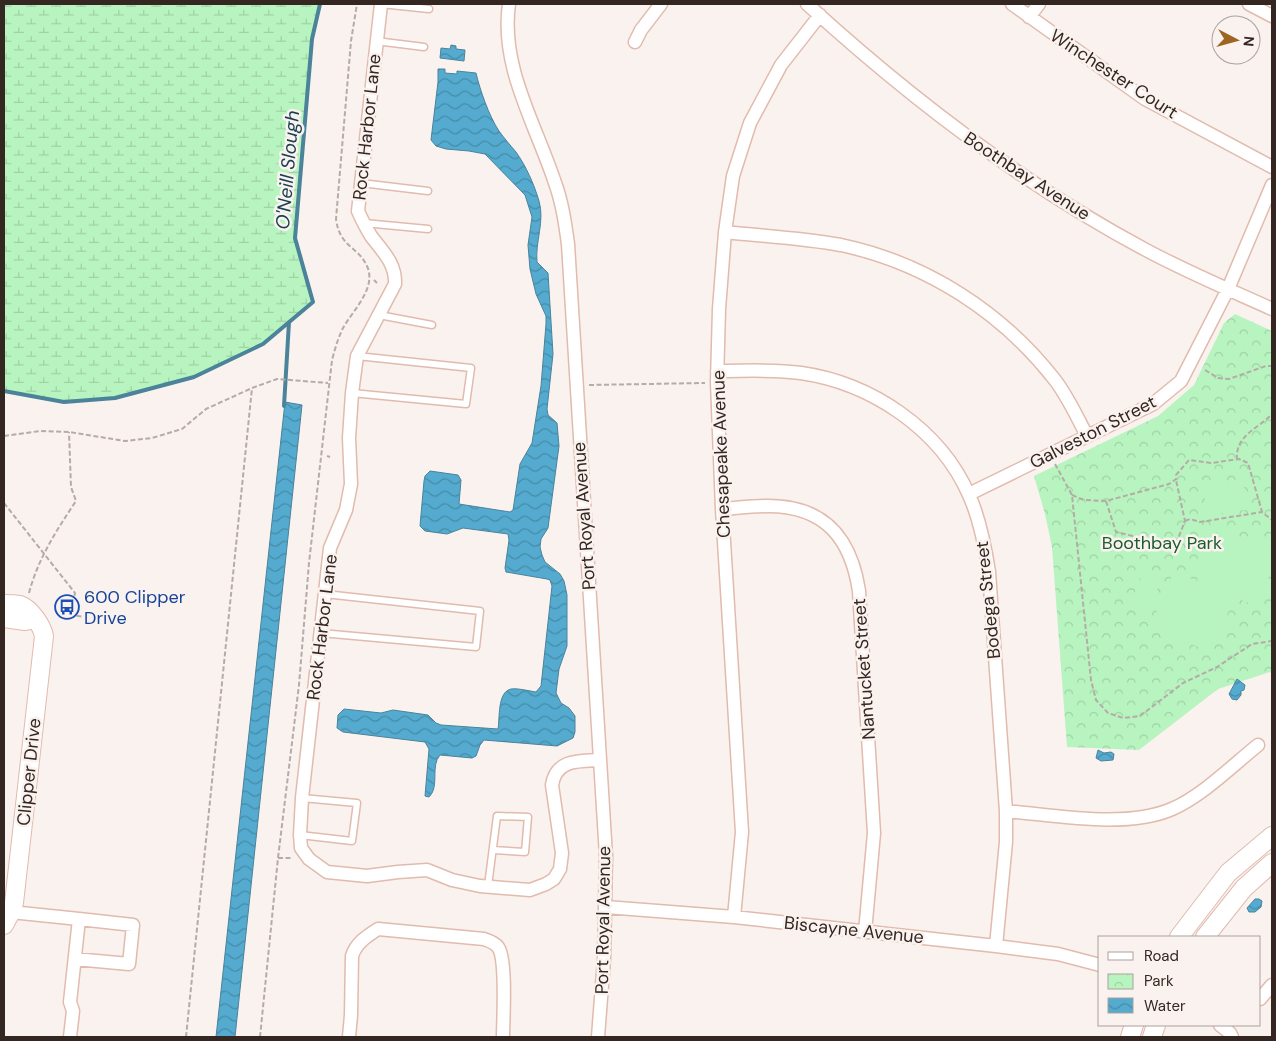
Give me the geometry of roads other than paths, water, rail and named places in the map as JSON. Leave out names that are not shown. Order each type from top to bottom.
[{"type":"street","name":"Rock Harbor Lane","points":[[381,4],[358,211],[363,223],[392,265],[396,274],[395,284],[391,293],[357,356],[349,438],[350,484],[346,510],[330,548],[302,798],[301,848],[309,859],[327,872],[367,876],[427,870],[452,880],[530,890],[546,884],[558,874],[562,853],[552,785],[554,776],[564,765],[572,762],[600,760]]},
{"type":"street","name":"Port Royal Avenue","points":[[509,4],[507,35],[510,57],[522,97],[555,180],[563,210],[568,244],[605,822],[606,907],[598,1037]]},
{"type":"street","points":[[635,42],[641,30],[661,4]]},
{"type":"street","name":"Boothbay Avenue","points":[[807,4],[952,125],[1004,164],[1068,205],[1145,250],[1272,309]]},
{"type":"street","name":"Winchester Court","points":[[1012,4],[1145,99],[1272,167]]},
{"type":"street","points":[[1029,17],[1039,4]]},
{"type":"street","points":[[1249,4],[1272,16]]},
{"type":"street","name":"Chesapeake Avenue","points":[[734,917],[742,832],[722,509],[717,377],[719,309],[725,232],[733,176],[750,123],[781,65],[820,15]]},
{"type":"street","name":"Galveston Street","points":[[969,494],[1153,404],[1181,381],[1228,289],[1272,185]]},
{"type":"street","points":[[725,232],[840,245],[874,254],[929,276],[966,297],[992,316],[1032,354],[1056,382],[1087,436]]},
{"type":"street","name":"Bodega Street","points":[[717,377],[801,373],[855,388],[884,401],[930,439],[951,463],[969,494],[982,534],[989,572],[1006,811],[1005,850],[996,946]]},
{"type":"street","name":"Nantucket Street","points":[[722,509],[768,506],[786,507],[810,514],[829,526],[842,540],[853,562],[859,591],[874,833],[865,932]]},
{"type":"street","points":[[4,604],[21,606],[35,619]]},
{"type":"street","points":[[4,618],[26,621],[35,619]]},
{"type":"street","name":"Clipper Drive","points":[[8,919],[14,903],[44,636],[42,629],[35,619]]},
{"type":"street","points":[[1006,811],[1114,820],[1156,815],[1173,809],[1206,788],[1258,745]]},
{"type":"street","points":[[1180,936],[1228,873],[1272,836]]},
{"type":"street","points":[[1206,936],[1244,888],[1272,864]]},
{"type":"street","name":"Biscayne Avenue","points":[[606,907],[734,917],[996,946],[1058,954],[1098,964]]},
{"type":"street","points":[[8,919],[79,919],[133,925],[129,964],[75,959]]},
{"type":"street","points":[[70,1037],[73,1011],[70,1002],[79,919]]},
{"type":"street","points":[[349,1037],[352,956],[354,949],[366,936],[378,929],[385,929],[484,939],[494,943],[499,948],[502,956],[503,1037]]},
{"type":"street","points":[[1261,998],[1272,985]]},
{"type":"lane","points":[[381,4],[429,9]]},
{"type":"lane","points":[[376,41],[424,47]]},
{"type":"lane","points":[[361,183],[428,191]]},
{"type":"lane","points":[[363,223],[428,229]]},
{"type":"lane","points":[[379,315],[432,325]]},
{"type":"lane","points":[[352,394],[466,404],[471,368],[357,356]]},
{"type":"lane","points":[[321,633],[476,647],[480,611],[325,594]]},
{"type":"lane","points":[[300,835],[352,841],[357,803],[302,798]]},
{"type":"lane","points":[[488,886],[497,816],[528,817],[525,852],[493,850]]},
{"type":"water","points":[[451,45],[456,46],[456,49],[465,50],[464,61],[440,58],[441,48],[450,49]]},
{"type":"water","points":[[438,69],[445,69],[445,73],[457,74],[457,71],[476,73],[482,95],[492,118],[499,131],[523,163],[541,209],[537,262],[548,273],[553,354],[547,409],[548,415],[557,423],[559,446],[548,528],[541,539],[540,547],[545,562],[560,574],[564,581],[567,595],[567,646],[559,669],[556,693],[561,703],[569,708],[575,716],[575,732],[573,738],[557,746],[484,740],[476,756],[472,758],[440,755],[436,765],[434,788],[429,797],[425,796],[429,749],[425,742],[343,732],[337,728],[338,715],[344,709],[381,713],[393,710],[428,715],[441,725],[498,729],[501,700],[507,691],[520,689],[536,692],[541,686],[552,586],[550,580],[547,579],[506,572],[508,534],[463,528],[447,534],[425,531],[420,526],[424,481],[425,476],[430,471],[458,475],[461,480],[459,504],[510,512],[513,510],[520,464],[532,443],[541,386],[546,324],[546,316],[536,294],[530,269],[528,245],[532,217],[525,195],[485,154],[446,149],[436,146],[431,140]]},
{"type":"water","points":[[285,402],[302,405],[235,1037],[216,1037]]},
{"type":"water","points":[[1237,679],[1245,685],[1237,700],[1232,699],[1229,694]]},
{"type":"water","points":[[1098,750],[1114,754],[1113,760],[1101,761],[1096,758]]},
{"type":"water","points":[[1255,899],[1262,901],[1261,907],[1255,912],[1249,912],[1247,908]]},
{"type":"waterway","name":"O'Neill Slough","points":[[4,391],[64,402],[115,398],[194,377],[263,344],[313,302],[295,238],[312,39],[320,4]]},
{"type":"waterway","points":[[284,406],[289,322]]},
{"type":"place","name":"600 Clipper Drive","points":[[67,607]]},
{"type":"park label","name":"Boothbay Park","points":[[1162,543]]}]
